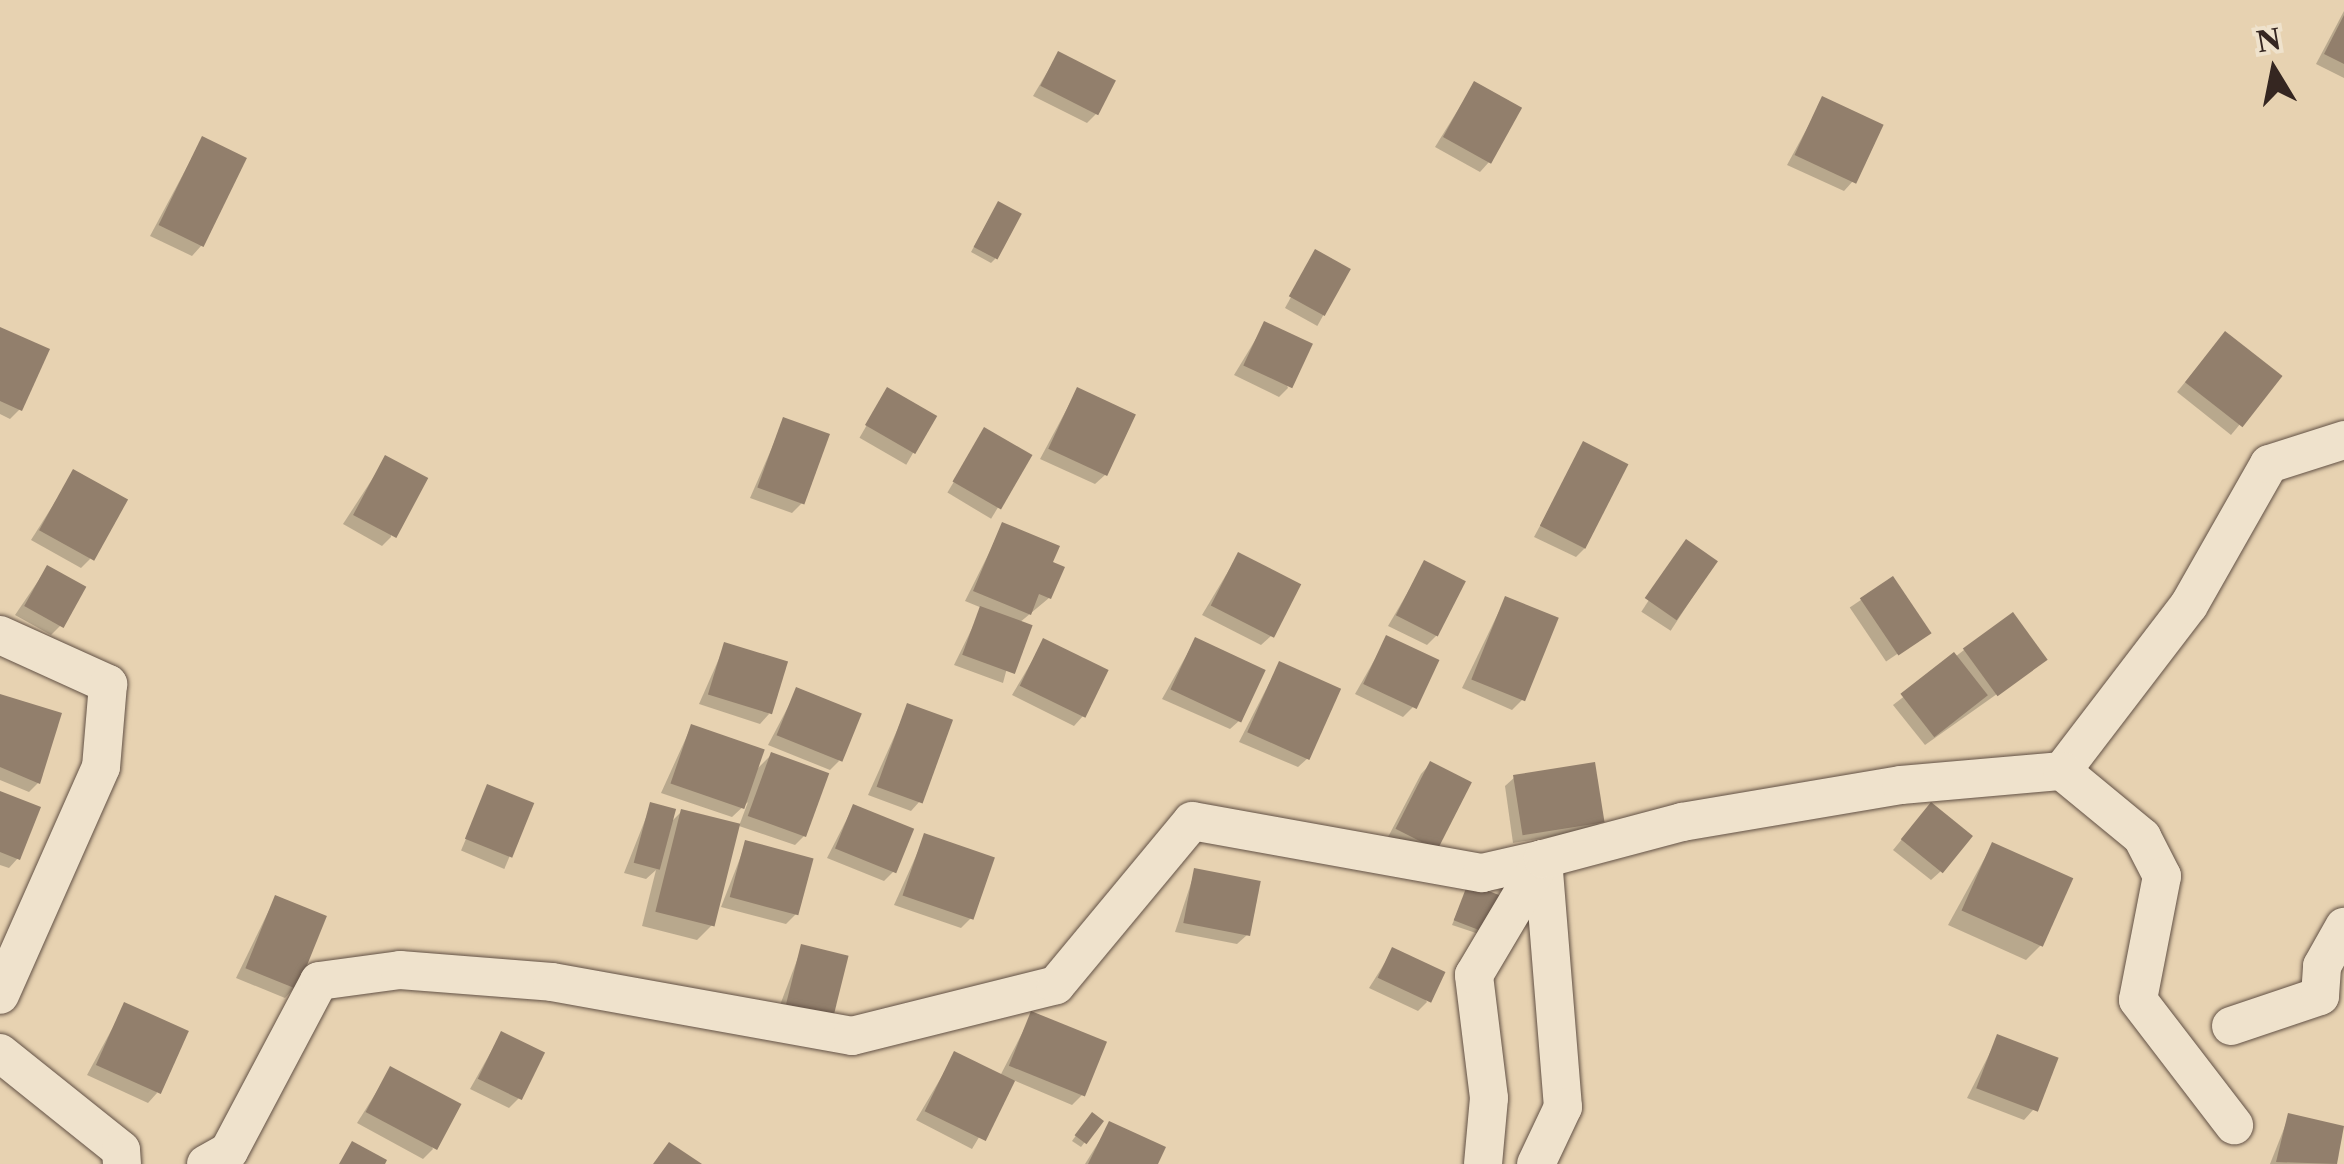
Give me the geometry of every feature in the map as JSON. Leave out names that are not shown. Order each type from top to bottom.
[{"type":"street","points":[[206,1164],[229,1151],[319,981],[400,970],[552,982],[852,1036],[1056,985],[1192,820],[1482,873],[1719,816],[2062,770],[2188,605],[2269,464],[2344,440]]},
{"type":"street","points":[[0,635],[108,684],[101,767],[0,996]]},
{"type":"street","points":[[2062,770],[2142,837],[2162,876],[2138,1000],[2234,1125]]},
{"type":"street","points":[[1482,1164],[1489,1098],[1474,975],[1543,858]]},
{"type":"street","points":[[1536,1164],[1563,1108],[1543,858]]},
{"type":"street","points":[[2231,1026],[2320,996],[2322,966],[2344,926]]},
{"type":"street","points":[[0,1054],[121,1150],[122,1164]]},
{"type":"building","points":[[2344,15],[2344,64],[2324,54]]},
{"type":"building","points":[[1058,51],[1116,81],[1098,115],[1040,86]]},
{"type":"building","points":[[1474,81],[1522,108],[1491,164],[1443,137]]},
{"type":"building","points":[[1822,96],[1884,125],[1856,184],[1795,155]]},
{"type":"building","points":[[202,136],[247,158],[204,247],[159,225]]},
{"type":"building","points":[[998,201],[1022,214],[997,260],[974,247]]},
{"type":"building","points":[[1315,249],[1351,269],[1325,316],[1289,296]]},
{"type":"building","points":[[1264,321],[1313,344],[1292,388],[1243,365]]},
{"type":"building","points":[[0,327],[50,349],[22,411],[0,401]]},
{"type":"building","points":[[2225,331],[2283,376],[2243,427],[2185,382]]},
{"type":"building","points":[[887,387],[937,416],[915,454],[865,425]]},
{"type":"building","points":[[1077,387],[1136,414],[1107,476],[1048,449]]},
{"type":"building","points":[[783,417],[830,434],[804,505],[757,487]]},
{"type":"building","points":[[984,427],[1032,455],[1001,510],[952,482]]},
{"type":"building","points":[[1583,441],[1628,464],[1585,549],[1540,526]]},
{"type":"building","points":[[385,455],[428,478],[396,538],[353,515]]},
{"type":"building","points":[[73,469],[128,500],[94,561],[39,530]]},
{"type":"building","points":[[1002,522],[1060,546],[1053,562],[1065,567],[1051,599],[1039,594],[1031,615],[973,591]]},
{"type":"building","points":[[1686,539],[1718,561],[1677,620],[1645,598]]},
{"type":"building","points":[[1238,552],[1301,584],[1274,638],[1211,605]]},
{"type":"building","points":[[1424,560],[1466,581],[1438,637],[1396,615]]},
{"type":"building","points":[[47,565],[86,587],[64,628],[24,606]]},
{"type":"building","points":[[1893,576],[1932,633],[1898,656],[1860,598]]},
{"type":"building","points":[[1505,596],[1559,618],[1525,701],[1471,679]]},
{"type":"building","points":[[980,606],[1033,625],[1015,674],[962,655]]},
{"type":"building","points":[[2013,612],[2048,660],[1998,696],[1963,648]]},
{"type":"building","points":[[1386,635],[1439,660],[1417,709],[1363,684]]},
{"type":"building","points":[[1195,637],[1266,670],[1241,723],[1170,690]]},
{"type":"building","points":[[1043,638],[1109,670],[1085,718],[1020,686]]},
{"type":"building","points":[[724,642],[788,662],[772,714],[708,695]]},
{"type":"building","points":[[1954,652],[1988,695],[1934,737],[1900,694]]},
{"type":"building","points":[[1279,661],[1341,689],[1309,760],[1247,732]]},
{"type":"building","points":[[796,687],[862,714],[842,762],[777,735]]},
{"type":"building","points":[[0,694],[62,713],[40,784],[0,767]]},
{"type":"building","points":[[907,703],[953,720],[923,803],[877,787]]},
{"type":"building","points":[[691,724],[765,749],[744,809],[670,784]]},
{"type":"building","points":[[771,752],[829,773],[806,837],[748,816]]},
{"type":"building","points":[[1430,761],[1472,782],[1437,850],[1395,829]]},
{"type":"building","points":[[1595,762],[1605,822],[1523,835],[1513,775]]},
{"type":"building","points":[[487,784],[534,803],[512,858],[465,839]]},
{"type":"building","points":[[0,791],[41,807],[20,860],[0,852]]},
{"type":"building","points":[[650,802],[676,809],[660,870],[634,863]]},
{"type":"building","points":[[1931,802],[1973,836],[1943,873],[1901,839]]},
{"type":"building","points":[[853,804],[914,829],[896,873],[835,849]]},
{"type":"building","points":[[681,809],[740,824],[715,927],[655,912]]},
{"type":"building","points":[[924,833],[995,857],[973,920],[903,895]]},
{"type":"building","points":[[745,840],[814,858],[798,915],[730,897]]},
{"type":"building","points":[[1992,842],[2073,878],[2043,947],[1961,911]]},
{"type":"building","points":[[1194,868],[1261,881],[1250,936],[1183,923]]},
{"type":"building","points":[[1468,883],[1502,896],[1487,933],[1454,920]]},
{"type":"building","points":[[275,895],[327,916],[297,989],[245,968]]},
{"type":"building","points":[[801,944],[849,956],[834,1016],[786,1004]]},
{"type":"building","points":[[1392,947],[1445,972],[1431,1003],[1378,978]]},
{"type":"building","points":[[124,1002],[189,1031],[161,1094],[96,1065]]},
{"type":"building","points":[[1031,1011],[1107,1042],[1085,1096],[1009,1066]]},
{"type":"building","points":[[501,1031],[545,1052],[522,1100],[478,1079]]},
{"type":"building","points":[[1997,1034],[2059,1058],[2038,1112],[1976,1088]]},
{"type":"building","points":[[954,1051],[1015,1081],[986,1141],[925,1111]]},
{"type":"building","points":[[390,1066],[462,1104],[437,1150],[366,1112]]},
{"type":"building","points":[[1092,1112],[1104,1121],[1087,1144],[1075,1135]]},
{"type":"building","points":[[2288,1113],[2344,1126],[2337,1164],[2276,1162]]},
{"type":"building","points":[[1109,1121],[1166,1147],[1158,1164],[1088,1164]]},
{"type":"building","points":[[352,1141],[387,1160],[385,1164],[339,1164]]},
{"type":"building","points":[[669,1142],[702,1164],[653,1164]]}]
